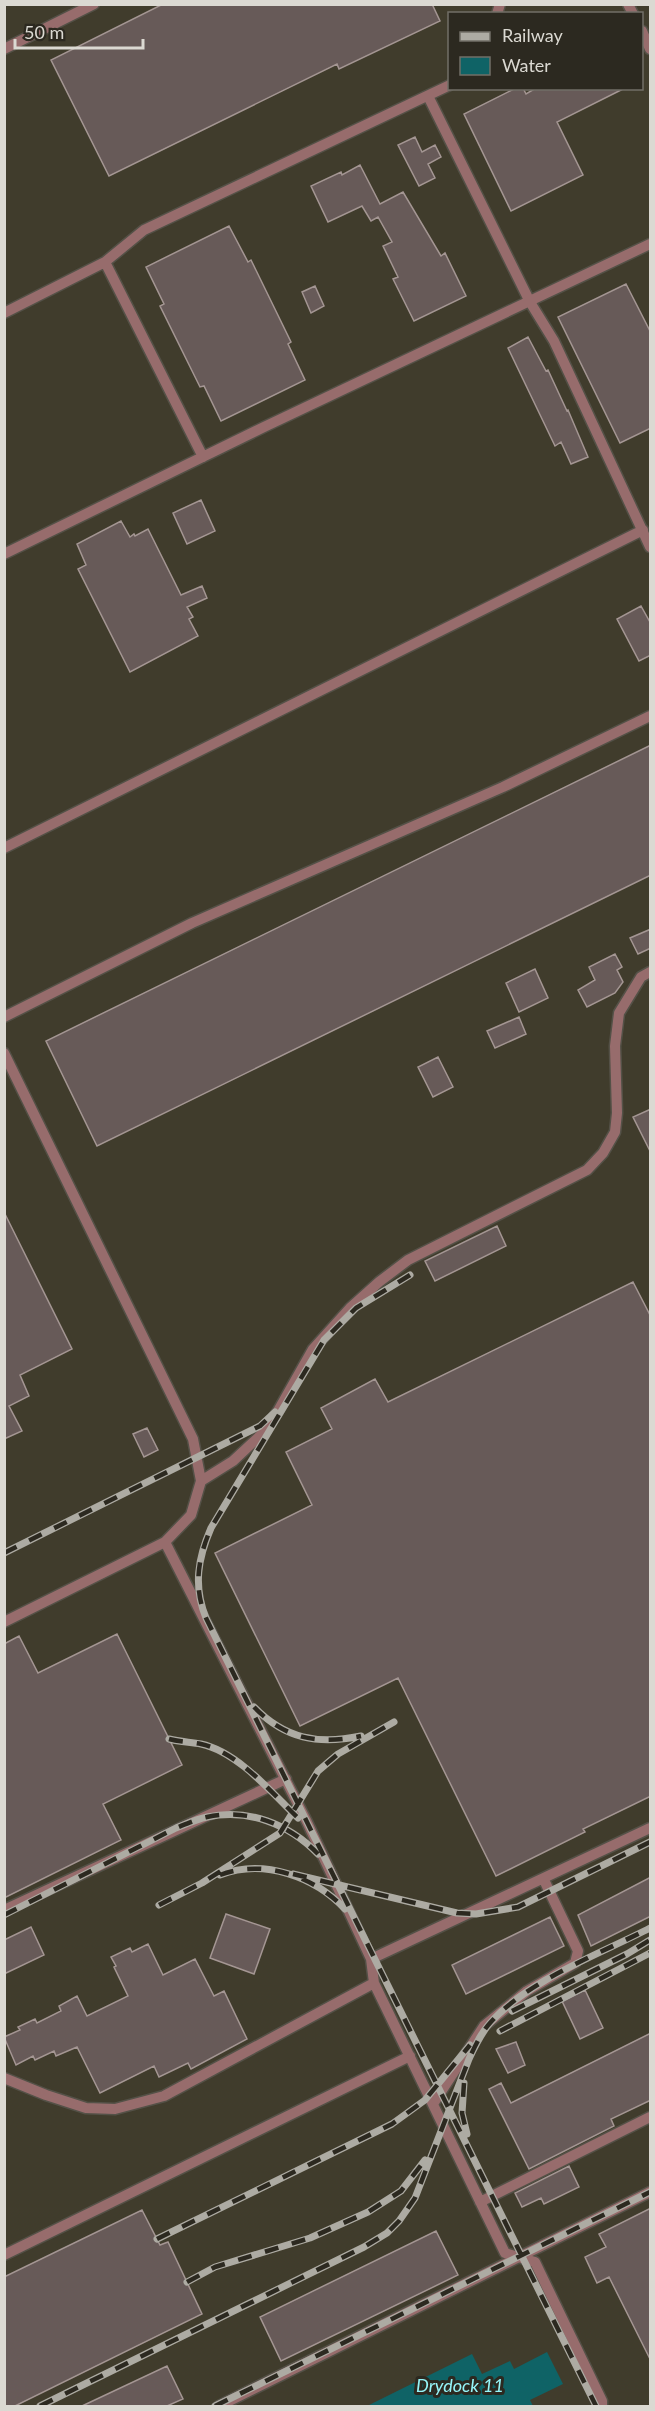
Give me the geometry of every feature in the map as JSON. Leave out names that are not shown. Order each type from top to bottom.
[{"type":"lane","points":[[4,49],[94,4]]},
{"type":"lane","points":[[643,33],[651,49]]},
{"type":"lane","points":[[4,313],[105,262],[144,230],[448,86]]},
{"type":"lane","points":[[428,96],[530,302],[554,341],[651,547]]},
{"type":"lane","points":[[4,554],[651,244]]},
{"type":"lane","points":[[105,262],[203,457]]},
{"type":"lane","points":[[4,848],[643,530]]},
{"type":"lane","points":[[4,1017],[192,922],[503,787],[651,716]]},
{"type":"lane","points":[[201,1481],[233,1461],[263,1433],[313,1349],[350,1308],[379,1282],[408,1260],[587,1170],[603,1152],[615,1132],[617,1113],[615,1046],[619,1013],[641,976],[651,972]]},
{"type":"lane","points":[[4,1053],[193,1438],[201,1481],[191,1515],[165,1542],[4,1622]]},
{"type":"lane","points":[[165,1542],[286,1779],[371,1959],[374,1983],[505,2253],[535,2262],[602,2401],[602,2406]]},
{"type":"lane","points":[[4,1910],[286,1779]]},
{"type":"lane","points":[[371,1959],[651,1828]]},
{"type":"lane","points":[[433,2104],[484,2026],[527,1991],[575,1963],[578,1952],[544,1880]]},
{"type":"lane","points":[[4,2078],[86,2108],[115,2109],[164,2096],[374,1983]]},
{"type":"lane","points":[[4,2256],[410,2056]]},
{"type":"lane","points":[[480,2202],[651,2117]]},
{"type":"lane","points":[[219,2406],[651,2192]]},
{"type":"shaded area","points":[[5,5],[650,5],[650,2406],[5,2406]]},
{"type":"water","name":"Drydock 11","points":[[547,2352],[563,2384],[530,2400],[533,2406],[367,2406],[472,2354],[482,2374],[510,2361],[514,2369]]},
{"type":"building","points":[[163,4],[432,4],[440,21],[339,69],[337,64],[109,176],[51,60]]},
{"type":"building","points":[[512,90],[524,90],[526,94],[533,90],[621,90],[557,122],[583,175],[511,211],[464,114]]},
{"type":"building","points":[[415,137],[422,152],[435,145],[441,157],[428,164],[435,178],[419,186],[398,145]]},
{"type":"building","points":[[360,165],[380,204],[403,192],[441,256],[445,253],[466,296],[414,321],[393,279],[398,277],[383,246],[392,242],[378,217],[371,221],[362,206],[328,222],[311,186],[341,172],[342,175]]},
{"type":"building","points":[[229,226],[248,262],[251,260],[291,342],[288,344],[305,380],[221,421],[204,386],[200,387],[160,306],[164,304],[146,267]]},
{"type":"building","points":[[626,284],[651,333],[651,428],[620,443],[558,317]]},
{"type":"building","points":[[315,286],[324,306],[311,313],[302,292]]},
{"type":"building","points":[[528,337],[568,410],[588,457],[571,464],[561,442],[555,446],[508,348]]},
{"type":"building","points":[[201,500],[215,531],[187,544],[173,513]]},
{"type":"building","points":[[121,521],[130,537],[148,529],[181,595],[202,586],[207,598],[187,607],[193,617],[189,619],[198,636],[130,672],[78,569],[86,565],[77,544]]},
{"type":"building","points":[[641,606],[651,624],[651,655],[639,661],[617,619]]},
{"type":"building","points":[[651,745],[651,875],[97,1146],[46,1041]]},
{"type":"building","points":[[651,929],[651,948],[638,954],[630,938]]},
{"type":"building","points":[[615,954],[622,967],[617,970],[623,982],[615,993],[587,1007],[578,990],[595,980],[589,967]]},
{"type":"building","points":[[535,969],[548,998],[519,1012],[506,983]]},
{"type":"building","points":[[519,1017],[526,1034],[495,1048],[487,1031]]},
{"type":"building","points":[[438,1057],[453,1087],[433,1097],[418,1067]]},
{"type":"building","points":[[651,1109],[651,1153],[633,1117]]},
{"type":"building","points":[[4,1212],[72,1349],[20,1375],[29,1396],[9,1406],[22,1431],[4,1439]]},
{"type":"building","points":[[497,1226],[506,1246],[435,1281],[425,1261]]},
{"type":"building","points":[[633,1282],[651,1317],[651,1796],[583,1829],[585,1832],[496,1876],[398,1678],[300,1726],[215,1553],[312,1505],[286,1452],[332,1429],[321,1408],[375,1379],[388,1402]]},
{"type":"building","points":[[147,1428],[158,1450],[144,1457],[133,1434]]},
{"type":"building","points":[[117,1634],[182,1765],[103,1804],[121,1840],[4,1898],[4,1644],[19,1636],[38,1673]]},
{"type":"building","points":[[651,1877],[651,1916],[591,1946],[578,1915]]},
{"type":"building","points":[[226,1914],[270,1929],[254,1974],[210,1958]]},
{"type":"building","points":[[550,1917],[564,1946],[466,1994],[452,1965]]},
{"type":"building","points":[[31,1927],[44,1955],[4,1974],[4,1940]]},
{"type":"building","points":[[148,1944],[163,1975],[195,1959],[214,1996],[224,1991],[247,2039],[191,2069],[188,2063],[159,2077],[154,2066],[100,2093],[77,2047],[56,2056],[54,2051],[35,2060],[33,2056],[16,2065],[4,2037],[20,2030],[18,2027],[35,2019],[37,2023],[61,2011],[59,2006],[77,1996],[87,2016],[128,1996],[111,1957],[130,1948],[132,1952]]},
{"type":"building","points":[[585,1990],[603,2028],[580,2039],[562,2001]]},
{"type":"building","points":[[651,2033],[651,2100],[611,2119],[614,2126],[529,2169],[489,2089],[501,2083],[511,2103]]},
{"type":"building","points":[[516,2042],[525,2065],[508,2073],[496,2049]]},
{"type":"building","points":[[569,2166],[579,2187],[544,2204],[541,2198],[522,2207],[515,2193]]},
{"type":"building","points":[[651,2208],[651,2361],[609,2277],[597,2283],[585,2257],[606,2247],[599,2234]]},
{"type":"building","points":[[142,2210],[160,2245],[168,2242],[202,2314],[15,2406],[4,2406],[4,2277]]},
{"type":"building","points":[[436,2231],[458,2275],[281,2361],[260,2317]]},
{"type":"building","points":[[167,2366],[183,2399],[167,2406],[82,2406]]},
{"type":"railway","points":[[410,1275],[356,1308],[324,1340],[211,1528],[200,1561],[199,1595],[206,1618],[596,2406]]},
{"type":"railway","points":[[4,1553],[260,1426],[275,1412]]},
{"type":"railway","points":[[254,1707],[278,1726],[303,1737],[330,1740],[361,1736]]},
{"type":"railway","points":[[159,1905],[202,1883],[280,1833],[318,1771],[338,1754],[394,1722]]},
{"type":"railway","points":[[169,1739],[201,1744],[228,1755],[254,1775],[298,1818]]},
{"type":"railway","points":[[4,1915],[176,1828],[207,1817],[238,1815],[267,1821],[294,1834],[318,1854]]},
{"type":"railway","points":[[293,1874],[457,1913],[476,1914],[518,1907],[650,1842]]},
{"type":"railway","points":[[220,1875],[237,1870],[254,1869],[288,1874],[319,1888],[345,1909]]},
{"type":"railway","points":[[40,2406],[364,2247],[387,2233],[399,2221],[415,2198],[469,2059],[490,2023],[506,2008],[544,1981],[650,1928]]},
{"type":"railway","points":[[512,2011],[627,1954],[650,1940]]},
{"type":"railway","points":[[500,2031],[650,1953]]},
{"type":"railway","points":[[157,2239],[392,2124],[425,2100],[470,2045]]},
{"type":"railway","points":[[464,2083],[462,2113],[467,2134]]},
{"type":"railway","points":[[187,2282],[215,2267],[310,2238],[368,2212],[401,2191],[425,2160]]},
{"type":"railway","points":[[215,2406],[650,2192]]}]
